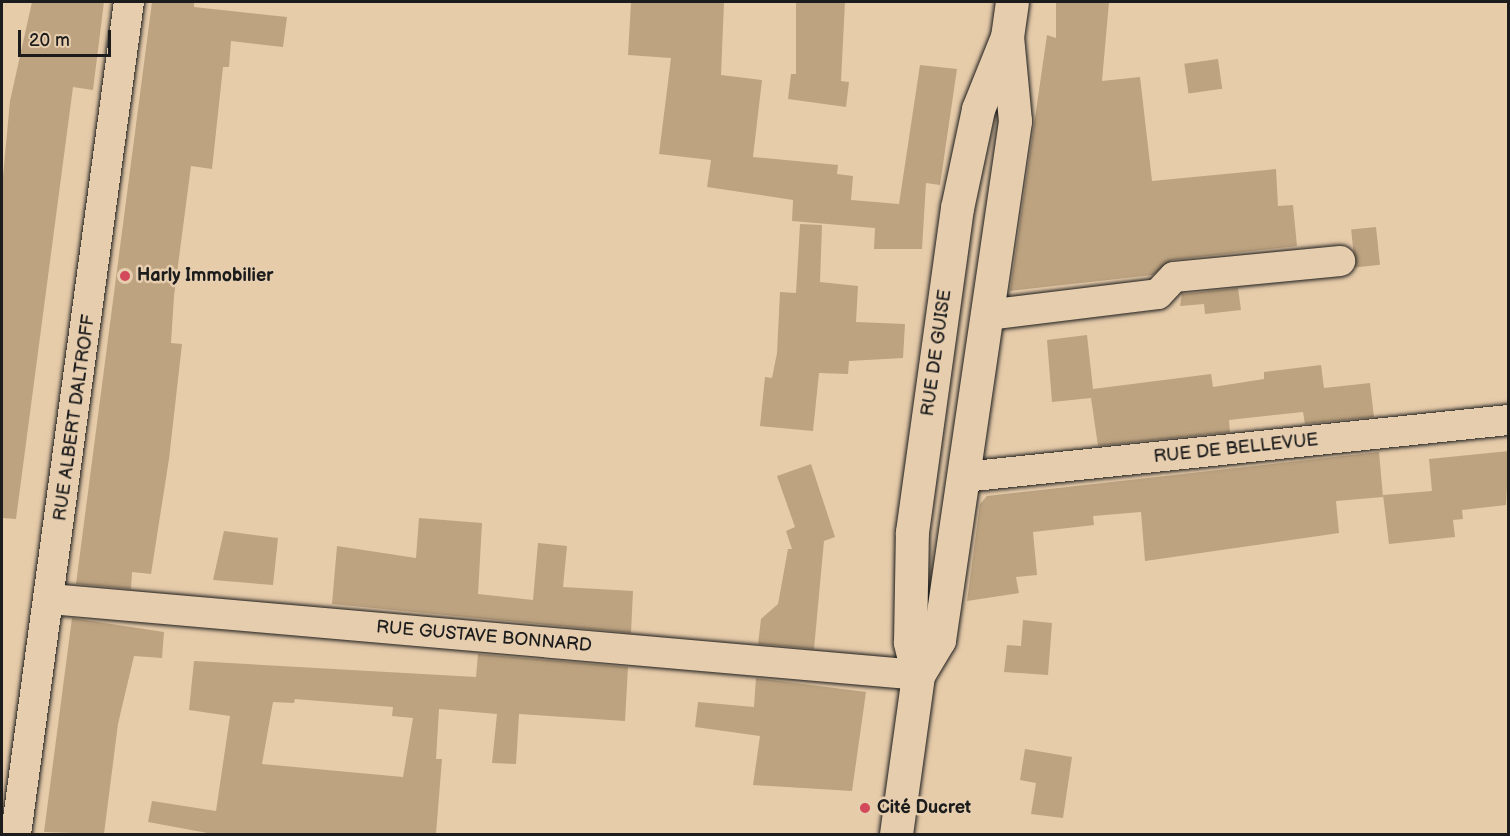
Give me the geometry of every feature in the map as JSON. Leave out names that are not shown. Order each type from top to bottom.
[{"type":"main road","name":"RUE DE GUISE","points":[[918,675],[939,640],[1015,121],[1008,37],[1012,2]]},
{"type":"main road","name":"RUE DE GUISE","points":[[896,834],[918,675],[910,642],[912,532],[957,208],[978,109],[1008,37]]},
{"type":"main road","points":[[957,208],[974,222],[941,442],[964,477]]},
{"type":"street","name":"RUE ALBERT DALTROFF","points":[[16,834],[50,599],[129,2]]},
{"type":"street","points":[[987,315],[1158,294],[1174,277],[1340,261]]},
{"type":"street","name":"RUE DE BELLEVUE","points":[[964,477],[1509,420]]},
{"type":"street","name":"RUE GUSTAVE BONNARD","points":[[50,599],[918,675]]},
{"type":"building","points":[[32,2],[104,2],[93,90],[73,87],[16,519],[2,518],[2,187],[10,101]]},
{"type":"building","points":[[152,2],[194,2],[194,7],[287,17],[283,47],[231,41],[229,67],[223,67],[212,169],[191,166],[174,296],[171,343],[182,344],[169,459],[151,574],[132,572],[131,589],[76,584]]},
{"type":"building","points":[[631,2],[724,2],[721,75],[762,80],[753,157],[838,165],[837,174],[853,176],[851,200],[899,204],[920,65],[957,69],[940,185],[926,183],[922,249],[874,249],[875,228],[792,221],[793,200],[707,187],[711,160],[659,154],[671,58],[628,55]]},
{"type":"building","points":[[796,2],[845,2],[841,81],[849,82],[846,107],[788,99],[791,74],[796,74]]},
{"type":"building","points":[[1056,2],[1109,2],[1102,81],[1140,77],[1152,181],[1276,169],[1278,206],[1293,205],[1297,246],[1172,260],[1153,275],[1010,291],[1047,35],[1056,38]]},
{"type":"building","points":[[1218,59],[1222,89],[1189,93],[1184,64]]},
{"type":"building","points":[[800,224],[822,225],[820,282],[858,286],[856,322],[905,324],[903,358],[849,361],[848,374],[819,373],[813,431],[760,426],[765,377],[772,378],[777,353],[780,292],[796,293]]},
{"type":"building","points":[[1376,227],[1380,265],[1355,267],[1351,230]]},
{"type":"building","points":[[1238,288],[1241,310],[1205,314],[1204,304],[1180,306],[1182,294]]},
{"type":"building","points":[[1087,335],[1093,389],[1211,374],[1213,387],[1264,379],[1264,372],[1321,365],[1324,388],[1370,383],[1374,417],[1305,424],[1303,412],[1229,420],[1230,432],[1098,446],[1091,398],[1052,402],[1047,340]]},
{"type":"building","points":[[1509,451],[1506,505],[1462,510],[1463,519],[1453,520],[1455,537],[1389,544],[1383,495],[1432,491],[1429,459]]},
{"type":"building","points":[[1379,452],[1383,497],[1336,501],[1339,533],[1145,561],[1141,512],[1093,516],[1094,525],[1033,532],[1037,575],[1016,577],[1019,593],[967,601],[980,504],[987,496]]},
{"type":"building","points":[[811,464],[835,537],[824,541],[814,649],[758,644],[761,619],[778,604],[788,549],[792,549],[786,531],[795,527],[777,476]]},
{"type":"building","points":[[419,518],[482,523],[478,594],[533,600],[538,543],[567,546],[563,587],[633,591],[631,633],[332,604],[337,546],[416,558]]},
{"type":"building","points":[[224,531],[278,538],[273,585],[213,580]]},
{"type":"building","points":[[72,618],[164,632],[162,658],[134,656],[118,724],[104,834],[44,832]]},
{"type":"building","points":[[1023,620],[1052,623],[1048,675],[1004,672],[1007,645],[1021,646]]},
{"type":"building","points":[[478,654],[628,667],[625,721],[519,714],[516,764],[492,763],[497,714],[439,709],[436,759],[442,759],[436,834],[213,834],[148,822],[152,801],[216,811],[230,716],[189,710],[194,661],[476,677]],"holes":[[[295,699],[393,707],[392,716],[413,718],[403,777],[262,764],[273,702],[294,703]]]},
{"type":"building","points":[[756,678],[866,692],[852,791],[753,785],[760,736],[695,727],[698,702],[754,707]]},
{"type":"building","points":[[1025,749],[1072,757],[1063,818],[1031,814],[1036,783],[1020,780]]},
{"type":"place","name":"Harly Immobilier","points":[[125,276]]},
{"type":"place","name":"Cité Ducret","points":[[865,808]]}]
